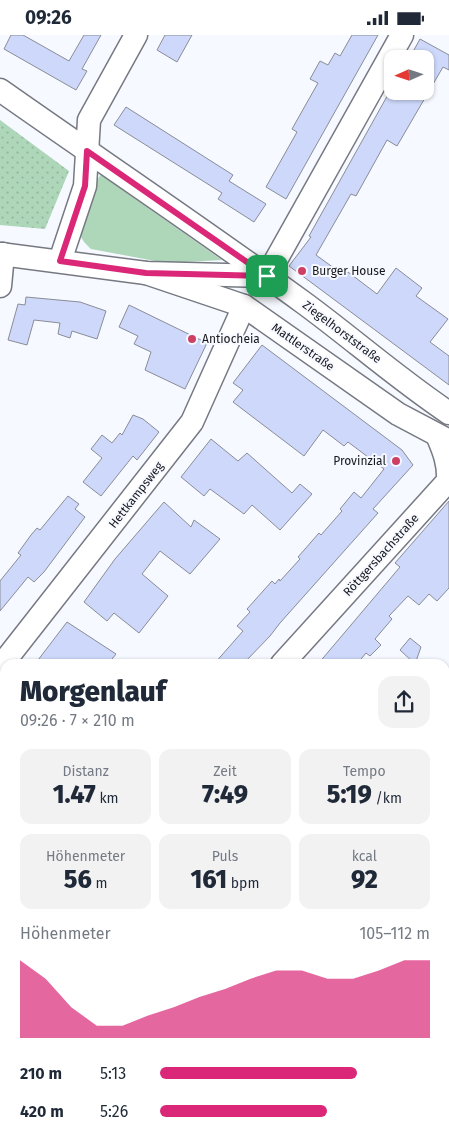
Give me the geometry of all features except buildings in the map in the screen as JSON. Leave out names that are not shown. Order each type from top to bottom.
[{"type":"street","points":[[60,261],[85,186],[90,121],[136,35]]},
{"type":"street","points":[[267,276],[402,35]]},
{"type":"street","name":"Ziegelhorststraße","points":[[0,90],[267,276],[340,329],[427,398],[449,413]]},
{"type":"street","points":[[0,286],[2,254]]},
{"type":"street","name":"Mattlerstraße","points":[[2,254],[146,273],[267,276]]},
{"type":"street","name":"Mattlerstraße","points":[[146,273],[244,306],[398,414],[443,438]]},
{"type":"street","name":"Hettkampsweg","points":[[6,659],[192,423],[244,306]]},
{"type":"street","name":"Röttgersbachstraße","points":[[287,659],[448,481],[449,469],[443,438]]},
{"type":"green space","points":[[0,120],[69,171],[45,229],[0,225]]},
{"type":"green space","points":[[104,171],[121,176],[121,189],[222,260],[166,263],[91,249],[82,238],[80,226],[91,191]]},
{"type":"place","name":"Burger House","points":[[302,271]]},
{"type":"place","name":"Antiocheia","points":[[192,339]]},
{"type":"place","name":"Provinzial","points":[[396,461]]},
{"type":"route","points":[[87,151],[217,241],[267,276],[146,273],[60,261],[85,186],[87,151]]}]
